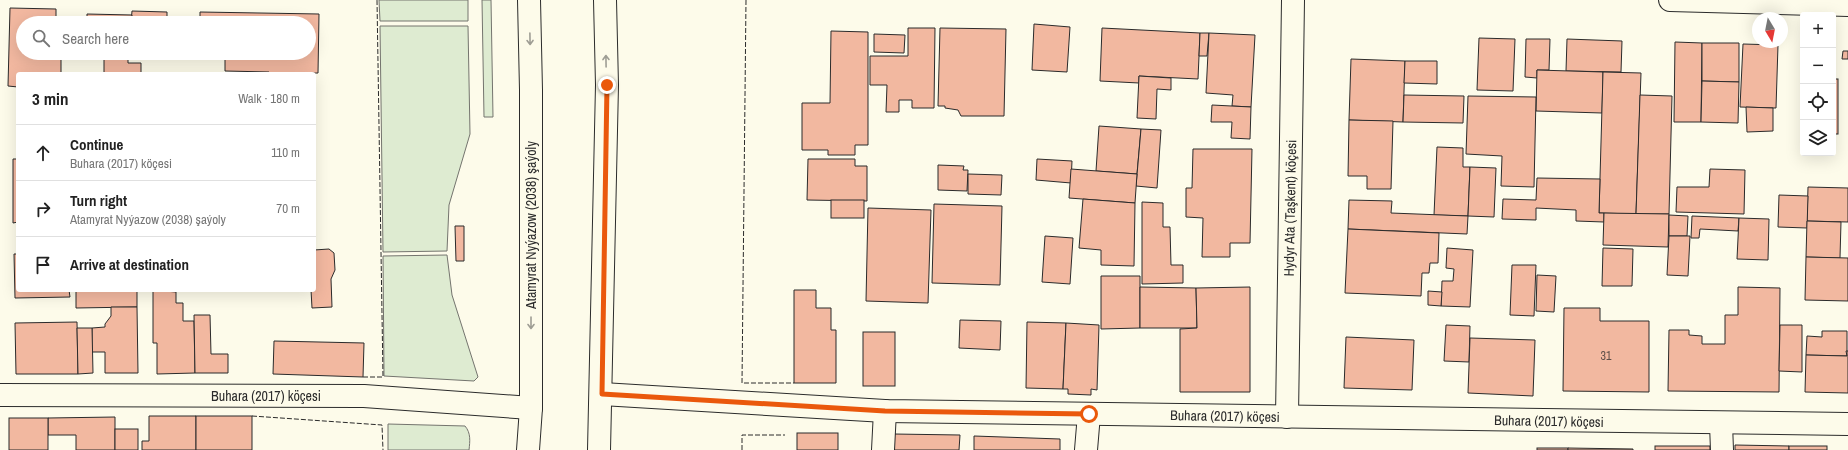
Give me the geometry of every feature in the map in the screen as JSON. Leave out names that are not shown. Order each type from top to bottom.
[{"type":"street","name":"Atamyrat Nyýazow (2038) şaýoly","points":[[528,450],[531,408],[531,90],[529,0]]},
{"type":"street","points":[[599,450],[602,394],[607,85],[605,0]]},
{"type":"street","name":"Hydyr Ata (Taşkent) köçesi","points":[[1287,417],[1293,0]]},
{"type":"street","points":[[1670,0],[1848,5]]},
{"type":"street","name":"Buhara (2017) köçesi","points":[[602,394],[885,411],[1721,424],[1848,424]]},
{"type":"street","name":"Buhara (2017) köçesi","points":[[0,395],[364,396],[531,408]]},
{"type":"street","points":[[883,450],[885,411]]},
{"type":"street","points":[[1086,450],[1089,414]]},
{"type":"street","points":[[1721,424],[1722,450]]},
{"type":"green space","points":[[379,0],[468,0],[468,21],[380,21]]},
{"type":"green space","points":[[482,0],[491,0],[493,117],[484,117]]},
{"type":"green space","points":[[380,26],[468,26],[470,134],[449,205],[447,251],[383,252]]},
{"type":"green space","points":[[447,255],[452,295],[478,377],[474,381],[384,376],[383,256]]},
{"type":"green space","points":[[388,424],[465,426],[470,440],[469,450],[388,450]]},
{"type":"building","points":[[10,8],[56,9],[56,16],[16,16],[16,60],[61,60],[61,72],[16,72],[16,87],[8,86]]},
{"type":"building","points":[[132,11],[167,12],[167,16],[132,16]]},
{"type":"building","points":[[200,12],[319,14],[318,73],[225,71],[225,60],[316,60],[316,16],[200,16]]},
{"type":"building","points":[[87,14],[132,15],[132,16],[87,16]]},
{"type":"building","points":[[1034,24],[1070,27],[1067,72],[1032,70]]},
{"type":"building","points":[[908,28],[935,28],[934,108],[912,108],[912,100],[899,100],[899,112],[886,112],[887,85],[870,85],[870,56],[908,56]]},
{"type":"building","points":[[940,28],[1006,29],[1004,116],[961,116],[958,110],[945,108],[945,106],[938,106]]},
{"type":"building","points":[[1102,28],[1200,33],[1198,79],[1139,76],[1139,83],[1100,81]]},
{"type":"building","points":[[831,31],[868,32],[868,145],[855,145],[855,155],[828,155],[828,150],[802,150],[802,103],[830,103]]},
{"type":"building","points":[[1200,33],[1209,33],[1207,56],[1199,56]]},
{"type":"building","points":[[1209,33],[1255,35],[1251,107],[1232,106],[1233,95],[1206,93]]},
{"type":"building","points":[[874,34],[905,35],[904,53],[874,52]]},
{"type":"building","points":[[1479,38],[1515,39],[1513,91],[1477,90]]},
{"type":"building","points":[[1526,39],[1550,39],[1549,70],[1537,70],[1537,78],[1525,77]]},
{"type":"building","points":[[1567,39],[1622,41],[1621,72],[1566,71]]},
{"type":"building","points":[[1675,42],[1702,43],[1701,122],[1674,122]]},
{"type":"building","points":[[1702,43],[1739,43],[1739,82],[1702,81]]},
{"type":"building","points":[[1743,44],[1752,44],[1752,48],[1778,48],[1776,108],[1740,107]]},
{"type":"building","points":[[1843,51],[1848,51],[1848,59],[1842,59]]},
{"type":"building","points":[[1351,59],[1405,61],[1403,122],[1349,120]]},
{"type":"building","points":[[104,60],[128,60],[128,63],[141,63],[141,72],[104,72]]},
{"type":"building","points":[[1405,61],[1437,61],[1437,84],[1404,83]]},
{"type":"building","points":[[1537,70],[1603,72],[1602,113],[1536,111]]},
{"type":"building","points":[[1603,72],[1641,73],[1636,214],[1599,213]]},
{"type":"building","points":[[1139,76],[1171,78],[1171,90],[1157,89],[1156,119],[1137,118]]},
{"type":"building","points":[[1836,79],[1838,79],[1838,134],[1836,134]]},
{"type":"building","points":[[1702,81],[1739,82],[1738,123],[1701,122]]},
{"type":"building","points":[[1404,95],[1464,96],[1463,123],[1403,122]]},
{"type":"building","points":[[1640,95],[1672,96],[1669,214],[1636,214]]},
{"type":"building","points":[[1468,96],[1536,97],[1534,187],[1501,186],[1502,156],[1466,154]]},
{"type":"building","points":[[1212,105],[1251,107],[1250,139],[1231,138],[1232,122],[1211,122]]},
{"type":"building","points":[[1746,107],[1773,108],[1773,131],[1747,132]]},
{"type":"building","points":[[1349,120],[1393,121],[1391,189],[1367,189],[1367,176],[1348,176]]},
{"type":"building","points":[[1099,126],[1141,129],[1137,174],[1096,171]]},
{"type":"building","points":[[1141,129],[1161,130],[1157,188],[1136,186]]},
{"type":"building","points":[[1437,147],[1463,148],[1463,167],[1470,167],[1468,216],[1434,215]]},
{"type":"building","points":[[1193,149],[1252,149],[1250,243],[1230,243],[1230,257],[1202,257],[1203,218],[1186,217],[1186,188],[1192,188]]},
{"type":"building","points":[[13,159],[16,159],[16,222],[13,223]]},
{"type":"building","points":[[808,159],[855,159],[855,166],[867,166],[867,201],[807,200]]},
{"type":"building","points":[[1037,159],[1072,161],[1071,183],[1036,180]]},
{"type":"building","points":[[938,165],[964,166],[963,170],[968,170],[967,191],[938,190]]},
{"type":"building","points":[[1470,167],[1496,168],[1494,217],[1468,216]]},
{"type":"building","points":[[1071,169],[1137,174],[1135,203],[1069,198]]},
{"type":"building","points":[[1710,169],[1745,170],[1744,214],[1676,212],[1677,187],[1709,187]]},
{"type":"building","points":[[968,174],[1002,175],[1001,195],[968,194]]},
{"type":"building","points":[[1537,178],[1600,179],[1599,213],[1604,213],[1604,222],[1576,221],[1576,210],[1536,208],[1536,220],[1502,219],[1503,199],[1536,200]]},
{"type":"building","points":[[1808,187],[1848,188],[1848,222],[1807,221]]},
{"type":"building","points":[[1779,195],[1808,196],[1807,228],[1778,227]]},
{"type":"building","points":[[1083,199],[1135,203],[1134,266],[1101,265],[1101,250],[1079,248]]},
{"type":"building","points":[[831,200],[864,200],[864,218],[831,218]]},
{"type":"building","points":[[1349,200],[1392,201],[1391,213],[1468,216],[1467,234],[1348,229]]},
{"type":"building","points":[[1142,202],[1163,203],[1163,227],[1170,227],[1171,265],[1183,265],[1183,283],[1142,284]]},
{"type":"building","points":[[934,204],[1002,206],[1000,285],[932,283]]},
{"type":"building","points":[[868,208],[931,210],[928,303],[866,301]]},
{"type":"building","points":[[1604,213],[1669,214],[1668,247],[1603,245]]},
{"type":"building","points":[[1669,215],[1688,216],[1687,236],[1669,236]]},
{"type":"building","points":[[1692,216],[1739,218],[1738,231],[1700,229],[1699,238],[1691,238]]},
{"type":"building","points":[[1739,218],[1769,219],[1768,260],[1737,259]]},
{"type":"building","points":[[1807,221],[1841,222],[1840,258],[1806,257]]},
{"type":"building","points":[[455,226],[464,226],[464,261],[456,261]]},
{"type":"building","points":[[1348,229],[1439,233],[1438,263],[1430,263],[1429,273],[1422,273],[1421,296],[1345,293]]},
{"type":"building","points":[[1045,236],[1073,238],[1070,284],[1042,282]]},
{"type":"building","points":[[1669,236],[1690,236],[1688,276],[1667,275]]},
{"type":"building","points":[[1447,248],[1473,250],[1470,307],[1441,306],[1442,281],[1453,281],[1454,269],[1446,268]]},
{"type":"building","points":[[1603,248],[1633,249],[1632,286],[1602,286]]},
{"type":"building","points":[[329,249],[334,253],[335,270],[331,279],[332,307],[312,308],[311,292],[316,292],[316,250]]},
{"type":"building","points":[[14,254],[16,254],[16,292],[69,292],[70,297],[15,298]]},
{"type":"building","points":[[1806,257],[1848,258],[1848,301],[1805,300]]},
{"type":"building","points":[[1512,265],[1536,265],[1534,316],[1510,315]]},
{"type":"building","points":[[1537,275],[1556,276],[1554,312],[1536,311]]},
{"type":"building","points":[[1101,276],[1140,276],[1140,328],[1101,329]]},
{"type":"building","points":[[1140,287],[1196,288],[1197,328],[1140,328]]},
{"type":"building","points":[[1250,287],[1250,392],[1180,392],[1180,329],[1197,328],[1196,288]]},
{"type":"building","points":[[1738,287],[1780,288],[1779,392],[1668,391],[1669,330],[1689,330],[1689,335],[1702,336],[1702,344],[1725,344],[1725,315],[1738,315]]},
{"type":"building","points":[[794,290],[816,290],[816,308],[831,308],[831,330],[836,330],[836,383],[794,383]]},
{"type":"building","points":[[1428,291],[1442,292],[1441,306],[1428,305]]},
{"type":"building","points":[[76,292],[137,292],[137,307],[76,308]]},
{"type":"building","points":[[153,292],[176,292],[176,303],[183,303],[183,321],[194,321],[195,373],[157,374],[157,343],[153,343]]},
{"type":"building","points":[[111,307],[137,307],[138,373],[105,373],[105,352],[92,352],[92,328],[105,327],[105,324],[111,316]]},
{"type":"building","points":[[1564,308],[1600,308],[1600,321],[1649,321],[1649,392],[1563,391]]},
{"type":"building","points":[[194,315],[210,315],[211,354],[228,354],[228,373],[195,373]]},
{"type":"building","points":[[960,320],[1001,321],[1000,350],[959,348]]},
{"type":"building","points":[[77,322],[78,374],[16,374],[15,323]]},
{"type":"building","points":[[1027,322],[1066,323],[1063,389],[1026,388]]},
{"type":"building","points":[[1066,323],[1099,325],[1097,390],[1091,389],[1091,395],[1068,394],[1068,389],[1063,389]]},
{"type":"building","points":[[1446,325],[1470,326],[1469,362],[1444,361]]},
{"type":"building","points":[[1780,325],[1802,325],[1802,372],[1779,371]]},
{"type":"building","points":[[77,328],[92,328],[93,373],[78,374]]},
{"type":"building","points":[[1822,331],[1847,331],[1847,356],[1806,355],[1807,336],[1822,337]]},
{"type":"building","points":[[863,332],[895,332],[895,386],[863,386]]},
{"type":"building","points":[[1346,337],[1414,340],[1412,390],[1344,388]]},
{"type":"building","points":[[1470,338],[1535,340],[1533,396],[1468,393]]},
{"type":"building","points":[[274,341],[364,343],[363,377],[273,374]]},
{"type":"building","points":[[1846,351],[1848,351],[1848,393],[1805,392],[1806,355],[1847,356]]},
{"type":"building","points":[[149,416],[196,416],[196,450],[142,450],[142,441],[149,441]]},
{"type":"building","points":[[196,416],[252,416],[252,450],[196,450]]},
{"type":"building","points":[[115,417],[115,450],[76,450],[76,435],[48,435],[48,418]]},
{"type":"building","points":[[9,418],[48,418],[48,450],[9,450]]},
{"type":"building","points":[[115,429],[138,429],[138,450],[115,450]]},
{"type":"building","points":[[797,433],[838,433],[838,450],[797,450]]},
{"type":"building","points":[[894,434],[960,435],[959,450],[893,450]]},
{"type":"building","points":[[974,436],[1060,439],[1060,450],[974,450]]},
{"type":"building","points":[[1735,445],[1789,446],[1789,450],[1735,450]]},
{"type":"building","points":[[1655,446],[1710,446],[1710,450],[1655,450]]},
{"type":"building","points":[[1789,446],[1827,446],[1827,450],[1789,450]]},
{"type":"building","points":[[1537,448],[1568,448],[1568,450],[1537,450]]},
{"type":"building","points":[[1568,448],[1633,449],[1633,450],[1568,450]]},
{"type":"fence","points":[[363,377],[383,377],[377,0]]},
{"type":"fence","points":[[746,0],[742,383],[794,383]]},
{"type":"fence","points":[[252,416],[382,425],[383,450]]},
{"type":"fence","points":[[742,450],[742,435],[785,435]]},
{"type":"route","points":[[607,85],[602,394],[885,411],[1089,414]]}]
